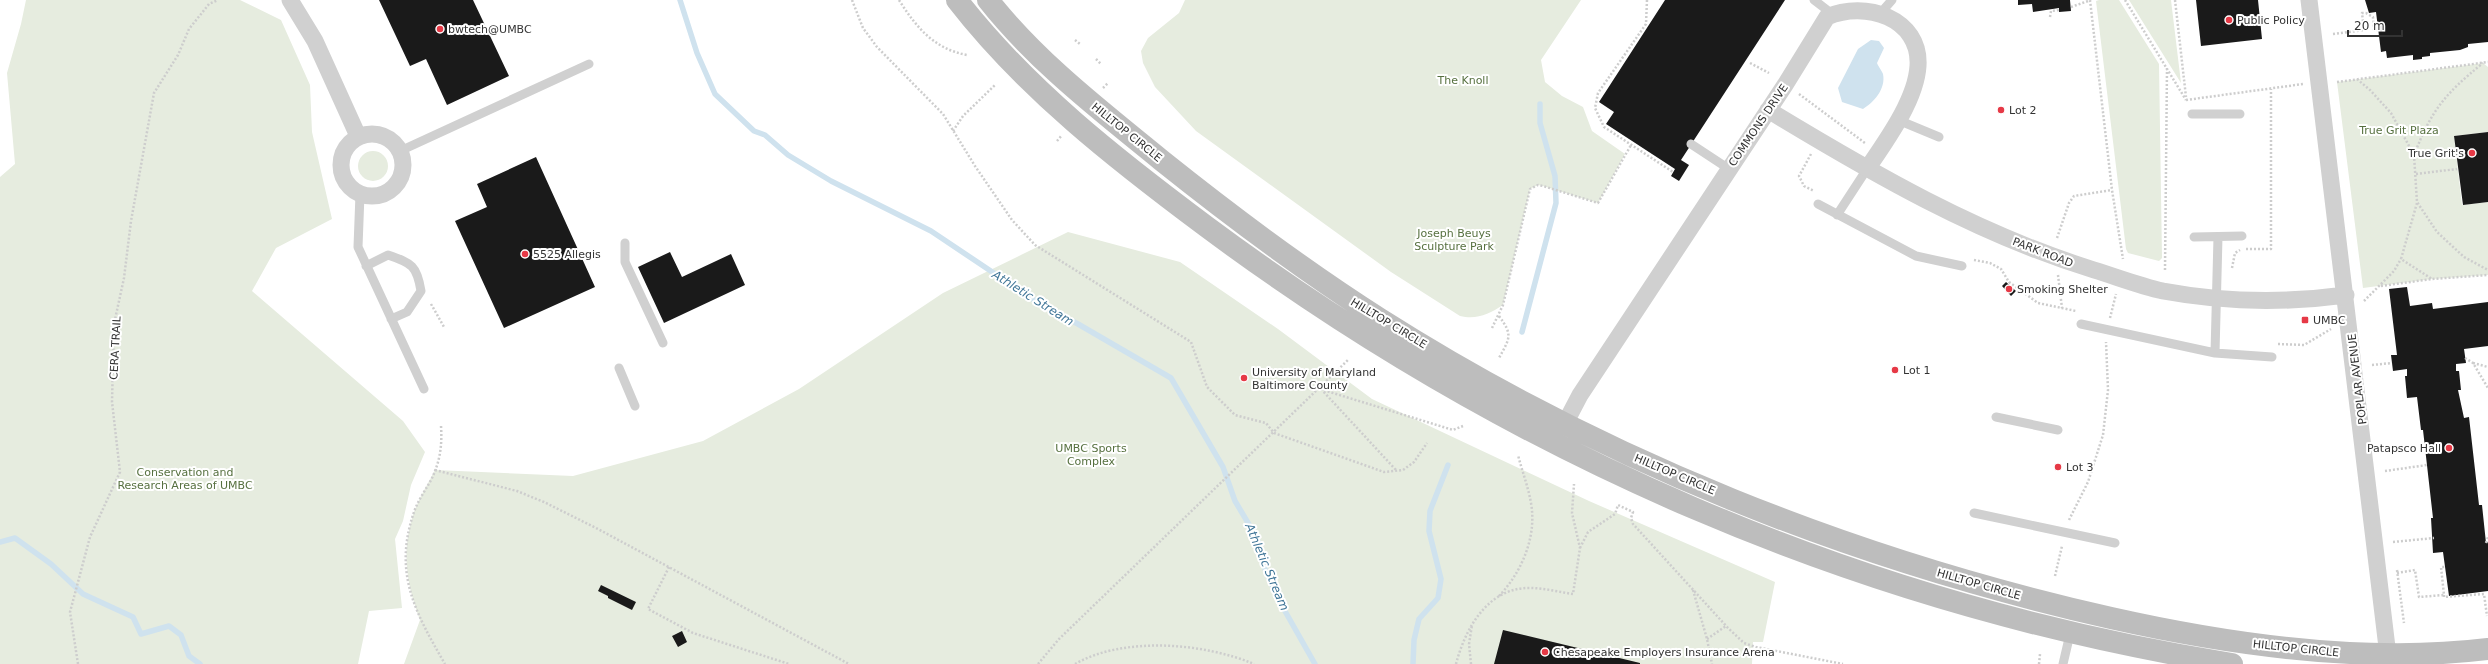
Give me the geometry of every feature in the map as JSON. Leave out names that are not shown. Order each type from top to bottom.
[{"type":"street","points":[[290,0],[315,41],[358,136]]},
{"type":"street","name":"HILLTOP CIRCLE","points":[[957,0],[995,46],[1074,121],[1138,174],[1255,263],[1378,345],[1554,444],[1660,494],[1763,537],[1867,575],[1958,604],[2070,634],[2232,664]]},
{"type":"street","name":"HILLTOP CIRCLE","points":[[988,0],[1008,26],[1090,103],[1226,212],[1314,276],[1382,320],[1565,423],[1668,472],[1774,516],[1965,582],[2049,604],[2170,632],[2284,649],[2389,660],[2488,649]]},
{"type":"street","name":"POPLAR AVENUE","points":[[2309,0],[2346,295],[2389,660]]},
{"type":"street","points":[[1831,12],[1848,2],[1889,4],[1907,27],[1916,45],[1918,65],[1915,85],[1898,120],[1867,169]]},
{"type":"street","name":"COMMONS DRIVE","points":[[1554,444],[1584,389],[1831,12]]},
{"type":"street","name":"PARK ROAD","points":[[1768,110],[1867,169],[1945,211],[2012,241],[2066,262],[2162,291],[2217,298],[2301,299],[2346,295]]},
{"type":"street","points":[[378,134],[395,143],[400,151],[403,163],[401,176],[395,186],[384,194],[372,196],[360,194],[348,185],[341,173],[341,158],[347,145],[358,136],[378,134]]},
{"type":"lane","points":[[1814,0],[1831,12]]},
{"type":"lane","points":[[400,151],[589,64]]},
{"type":"lane","points":[[2192,114],[2240,114]]},
{"type":"lane","points":[[1898,120],[1939,137]]},
{"type":"lane","points":[[1691,144],[1729,169]]},
{"type":"lane","points":[[1837,216],[1867,169]]},
{"type":"lane","points":[[360,194],[358,247],[424,389]]},
{"type":"lane","points":[[1818,204],[1837,216],[1916,256],[1962,266]]},
{"type":"lane","points":[[2194,237],[2242,236]]},
{"type":"lane","points":[[2215,353],[2218,237]]},
{"type":"lane","points":[[625,243],[625,262],[663,343]]},
{"type":"lane","points":[[366,266],[388,255],[408,261],[418,274],[421,291],[407,312],[391,319]]},
{"type":"lane","points":[[2081,324],[2215,353],[2272,357]]},
{"type":"lane","points":[[619,368],[635,406]]},
{"type":"lane","points":[[1996,417],[2058,430]]},
{"type":"lane","points":[[1974,513],[2115,543]]},
{"type":"lane","points":[[2063,664],[2070,634]]},
{"type":"path","name":"CERA TRAIL","points":[[78,664],[70,612],[90,537],[120,472],[112,402],[114,324],[124,278],[131,221],[154,93],[178,55],[189,29],[209,4],[218,0]]},
{"type":"path","points":[[852,0],[863,28],[877,47],[943,114],[1012,220],[1035,245],[1190,342],[1207,387],[1235,415],[1266,423],[1274,433],[1384,472],[1403,470],[1414,462],[1427,443]]},
{"type":"path","points":[[899,0],[925,35],[936,44],[951,52],[967,55]]},
{"type":"path","points":[[1647,0],[1646,24],[1595,100],[1597,114],[1604,127],[1673,172]]},
{"type":"path","points":[[2071,7],[2090,0],[2112,190],[2124,259]]},
{"type":"path","points":[[2125,0],[2186,100]]},
{"type":"path","points":[[2175,0],[2186,100]]},
{"type":"path","points":[[2050,17],[2051,11],[2059,10]]},
{"type":"path","points":[[2333,34],[2364,30],[2362,13],[2366,13],[2373,18],[2374,30],[2379,30]]},
{"type":"path","points":[[1075,40],[1080,44]]},
{"type":"path","points":[[1096,59],[1101,64]]},
{"type":"path","points":[[2414,155],[2424,129],[2437,105],[2483,62]]},
{"type":"path","points":[[2337,82],[2488,62]]},
{"type":"path","points":[[1750,63],[1769,74]]},
{"type":"path","points":[[2165,270],[2167,68]]},
{"type":"path","points":[[2357,79],[2370,90],[2391,113],[2414,155],[2417,202],[2401,259],[2380,286],[2364,300],[2365,307]]},
{"type":"path","points":[[2186,100],[2305,83]]},
{"type":"path","points":[[953,131],[963,116],[995,85]]},
{"type":"path","points":[[2232,274],[2235,253],[2241,249],[2271,249],[2271,89]]},
{"type":"path","points":[[1799,94],[1867,145]]},
{"type":"path","points":[[1492,328],[1503,305],[1528,193],[1533,186],[1543,186],[1598,203],[1631,145]]},
{"type":"path","points":[[1811,154],[1799,176],[1800,180],[1817,193]]},
{"type":"path","points":[[2416,174],[2457,169]]},
{"type":"path","points":[[2057,238],[2069,203],[2074,196],[2112,190]]},
{"type":"path","points":[[2417,202],[2437,232],[2464,257],[2488,270]]},
{"type":"path","points":[[2401,259],[2432,279]]},
{"type":"path","points":[[2057,275],[2062,308]]},
{"type":"path","points":[[2380,286],[2432,279],[2488,275]]},
{"type":"path","points":[[2110,319],[2114,301]]},
{"type":"path","points":[[432,304],[444,327]]},
{"type":"path","points":[[1499,316],[1509,332],[1509,340],[1499,358]]},
{"type":"path","points":[[2278,344],[2304,345],[2331,330]]},
{"type":"path","points":[[2055,576],[2065,533],[2088,482],[2103,435],[2108,390],[2106,338]]},
{"type":"path","points":[[2371,358],[2373,373]]},
{"type":"path","points":[[2465,358],[2473,363],[2488,367]]},
{"type":"path","points":[[1038,664],[1059,639],[1189,516],[1349,359]]},
{"type":"path","points":[[2372,365],[2392,363]]},
{"type":"path","points":[[2473,363],[2488,388]]},
{"type":"path","points":[[1320,389],[1453,430],[1463,426]]},
{"type":"path","points":[[1320,389],[1396,470]]},
{"type":"path","points":[[441,426],[442,446],[435,470],[414,511],[405,554],[409,590],[420,620],[445,664]]},
{"type":"path","points":[[1456,664],[1464,639],[1473,623],[1482,610],[1497,598],[1504,590],[1522,560],[1531,538],[1532,504],[1518,455]]},
{"type":"path","points":[[2384,463],[2386,479]]},
{"type":"path","points":[[2385,471],[2427,465]]},
{"type":"path","points":[[435,470],[517,492],[544,502],[669,567],[849,664]]},
{"type":"path","points":[[1574,484],[1572,513],[1580,548]]},
{"type":"path","points":[[1497,598],[1528,588],[1573,594],[1580,548],[1588,532],[1615,514],[1618,505],[1633,512],[1631,518],[1633,524],[1726,626],[1744,643],[1756,647],[1843,664]]},
{"type":"path","points":[[2392,535],[2394,550]]},
{"type":"path","points":[[2486,543],[2488,537]]},
{"type":"path","points":[[2393,542],[2434,538]]},
{"type":"path","points":[[2396,565],[2404,623]]},
{"type":"path","points":[[669,567],[648,609],[693,633],[788,664]]},
{"type":"path","points":[[2445,567],[2441,567],[2444,598],[2484,594],[2487,616]]},
{"type":"path","points":[[2397,573],[2415,570],[2419,598],[2444,595]]},
{"type":"path","points":[[1692,588],[1707,639],[1712,664]]},
{"type":"path","points":[[1471,664],[1469,644],[1473,623]]},
{"type":"path","points":[[1707,639],[1726,626]]},
{"type":"path","points":[[1075,664],[1091,655],[1126,647],[1183,648],[1232,655],[1254,664]]},
{"type":"path","points":[[2039,664],[2040,654]]},
{"type":"green space","name":"Conservation and Research Areas of UMBC","points":[[26,0],[240,0],[281,20],[310,85],[312,132],[332,219],[276,248],[252,291],[403,421],[425,452],[411,485],[403,521],[395,539],[402,608],[369,611],[358,664],[0,664],[0,177],[15,164],[7,73],[21,24]]},
{"type":"green space","points":[[1185,0],[1581,0],[1541,60],[1545,82],[1562,96],[1583,107],[1592,131],[1625,154],[1598,203],[1543,186],[1538,185],[1530,189],[1503,305],[1493,311],[1477,317],[1460,316],[1391,272],[1196,131],[1155,87],[1143,63],[1141,51],[1148,38],[1179,13]]},
{"type":"green space","points":[[2119,0],[2159,64],[2162,258],[2159,261],[2128,253],[2126,249],[2096,1]]},
{"type":"green space","points":[[2129,0],[2171,0],[2181,83]]},
{"type":"green space","name":"True Grit Plaza","points":[[2483,63],[2488,67],[2488,132],[2454,136],[2462,205],[2488,202],[2488,275],[2432,279],[2363,288],[2337,82]]},
{"type":"green space","points":[[373,151],[379,152],[387,160],[387,172],[379,180],[373,181],[367,180],[359,172],[358,166],[359,160],[367,152]]},
{"type":"green space","name":"UMBC Sports Complex","points":[[1068,232],[1180,262],[1278,329],[1372,399],[1589,501],[1775,582],[1763,642],[1753,642],[1752,664],[404,664],[420,620],[411,593],[406,554],[407,540],[416,507],[435,470],[573,476],[703,441],[799,389],[943,293]]},
{"type":"water","points":[[1871,40],[1879,41],[1884,48],[1877,63],[1883,74],[1883,85],[1875,99],[1863,109],[1842,102],[1838,88],[1858,49]]},
{"type":"building","name":"bwtech@UMBC","points":[[379,0],[473,0],[509,76],[447,105],[426,59],[410,66]]},
{"type":"building","points":[[1665,0],[1785,0],[1681,160],[1689,165],[1679,181],[1671,176],[1675,169],[1606,124],[1614,112],[1599,102]]},
{"type":"building","points":[[2018,0],[2070,0],[2071,11],[2059,12],[2059,8],[2033,12],[2032,4],[2018,5]]},
{"type":"building","name":"Public Policy","points":[[2196,0],[2258,0],[2262,39],[2201,46]]},
{"type":"building","points":[[2365,0],[2488,0],[2488,42],[2468,44],[2468,47],[2460,50],[2430,53],[2430,56],[2422,57],[2422,59],[2413,60],[2413,55],[2387,58],[2386,51],[2381,52],[2376,12],[2369,13]]},
{"type":"building","name":"True Grit's","points":[[2488,132],[2488,202],[2463,205],[2454,136]]},
{"type":"building","name":"5525 Allegis","points":[[536,157],[595,287],[504,328],[455,221],[487,207],[477,184]]},
{"type":"building","points":[[670,252],[682,277],[731,254],[745,285],[664,323],[638,267]]},
{"type":"building","name":"Smoking Shelter","points":[[2006,282],[2016,291],[2011,296],[2002,286]]},
{"type":"building","name":"Patapsco Hall","points":[[2407,287],[2410,306],[2432,303],[2433,309],[2488,302],[2488,346],[2464,349],[2466,363],[2456,364],[2456,371],[2459,371],[2461,390],[2458,390],[2464,418],[2469,417],[2479,505],[2482,505],[2486,543],[2488,542],[2488,591],[2449,596],[2443,552],[2433,553],[2431,518],[2433,518],[2423,430],[2421,430],[2417,397],[2407,398],[2405,376],[2407,376],[2407,369],[2393,371],[2391,355],[2397,355],[2389,289]]},
{"type":"building","points":[[601,585],[636,602],[632,610],[608,598],[608,596],[598,591]]},
{"type":"building","name":"Chesapeake Employers Insurance Arena","points":[[1503,630],[1640,663],[1640,664],[1494,664]]},
{"type":"building","points":[[682,631],[687,642],[678,647],[672,636]]},
{"type":"waterway","name":"Athletic Stream","points":[[680,0],[697,53],[715,94],[754,131],[765,135],[788,155],[831,181],[931,231],[1043,306],[1078,324],[1171,378],[1223,467],[1235,501],[1257,538],[1265,569],[1277,597],[1315,664]]},
{"type":"waterway","points":[[1522,332],[1556,203],[1555,176],[1540,123],[1540,104]]},
{"type":"waterway","points":[[1413,664],[1414,640],[1419,619],[1438,598],[1441,579],[1429,531],[1430,511],[1448,465]]},
{"type":"waterway","points":[[0,542],[15,538],[51,564],[83,594],[133,617],[141,634],[169,626],[181,635],[189,656],[200,664]]},
{"type":"place","name":"Public Policy","points":[[2229,20]]},
{"type":"place","name":"bwtech@UMBC","points":[[440,29]]},
{"type":"place","name":"Lot 2","points":[[2001,110]]},
{"type":"place","name":"True Grit's","points":[[2472,153]]},
{"type":"place","name":"5525 Allegis","points":[[525,254]]},
{"type":"place","name":"Smoking Shelter","points":[[2009,289]]},
{"type":"place","name":"UMBC","points":[[2305,320]]},
{"type":"place","name":"Lot 1","points":[[1895,370]]},
{"type":"place","name":"University of Maryland Baltimore County","points":[[1244,378]]},
{"type":"place","name":"Patapsco Hall","points":[[2449,448]]},
{"type":"place","name":"Lot 3","points":[[2058,467]]},
{"type":"place","name":"Chesapeake Employers Insurance Arena","points":[[1545,652]]},
{"type":"park label","name":"The Knoll","points":[[1463,80]]},
{"type":"park label","name":"Joseph Beuys Sculpture Park","points":[[1454,239]]}]
